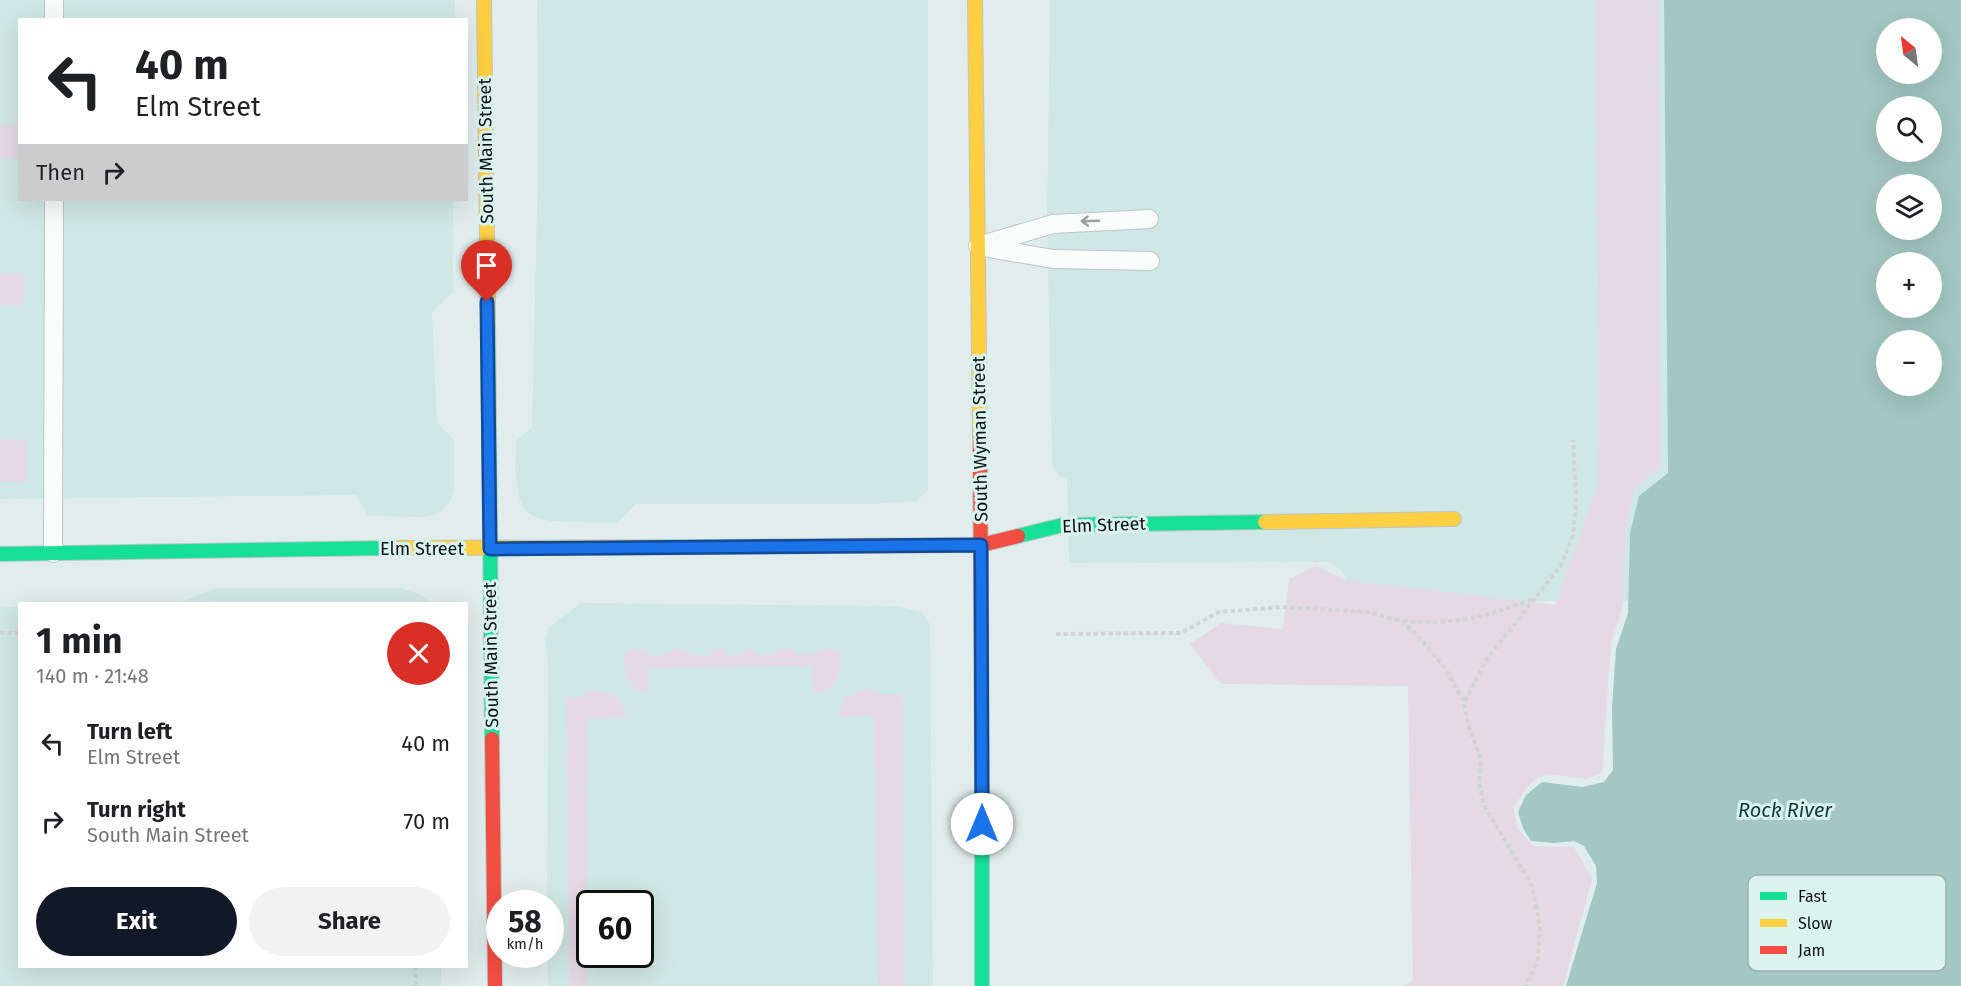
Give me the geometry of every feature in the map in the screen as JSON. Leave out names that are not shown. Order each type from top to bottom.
[{"type":"street","name":"South Main Street","points":[[484,0],[495,986]]},
{"type":"street","name":"South Wyman Street","points":[[975,0],[981,545],[982,986]]},
{"type":"street","name":"Elm Street","points":[[0,554],[400,548],[981,545],[1063,525],[1454,519]]},
{"type":"lane","points":[[54,0],[54,18]]},
{"type":"lane","points":[[53,554],[54,201]]},
{"type":"lane","points":[[978,246],[1053,224],[1149,219]]},
{"type":"lane","points":[[978,246],[1053,259],[1150,261]]},
{"type":"path","points":[[1464,702],[1487,659],[1561,565],[1573,536],[1576,501],[1573,440]]},
{"type":"path","points":[[1056,634],[1181,633],[1219,612],[1283,607],[1367,612],[1402,621],[1432,624],[1466,621],[1498,613],[1536,597]]},
{"type":"path","points":[[1402,621],[1445,668],[1464,702],[1469,727],[1481,760],[1479,783],[1484,805],[1533,886],[1540,926],[1538,958],[1526,986]]},
{"type":"path","points":[[0,633],[18,633]]},
{"type":"path","points":[[415,968],[416,986]]},
{"type":"shaded area","points":[[0,0],[455,0],[455,18],[18,18],[18,201],[453,201],[453,292],[432,312],[437,423],[454,440],[454,490],[450,502],[444,509],[435,515],[423,517],[368,516],[356,495],[0,499]]},
{"type":"shaded area","points":[[537,0],[928,0],[928,490],[917,501],[875,504],[636,504],[617,523],[548,521],[531,515],[523,507],[515,470],[516,441],[532,427],[538,161]]},
{"type":"shaded area","points":[[1050,0],[1664,0],[1668,473],[1639,496],[1630,533],[1629,601],[1355,601],[1342,571],[1329,562],[1069,563],[1067,479],[1058,475],[1052,465],[1047,221]]},
{"type":"shaded area","points":[[1595,0],[1658,0],[1661,466],[1634,490],[1626,527],[1622,609],[1611,643],[1602,772],[1587,779],[1546,774],[1532,782],[1513,807],[1518,829],[1533,846],[1574,847],[1592,879],[1563,986],[1405,986],[1413,980],[1408,686],[1221,684],[1190,644],[1221,623],[1283,629],[1289,579],[1316,566],[1345,580],[1555,605],[1598,484]]},
{"type":"shaded area","points":[[0,125],[18,125],[18,159],[0,159]]},
{"type":"shaded area","points":[[0,273],[21,273],[25,276],[24,302],[21,305],[0,305]]},
{"type":"shaded area","points":[[0,439],[26,441],[27,482],[0,482]]},
{"type":"shaded area","points":[[217,588],[400,588],[417,593],[431,602],[182,602]]},
{"type":"shaded area","points":[[581,603],[897,606],[922,612],[930,624],[933,986],[548,986],[547,968],[564,968],[564,890],[547,890],[548,667],[545,639],[549,627]]},
{"type":"shaded area","points":[[0,607],[18,607],[18,968],[441,968],[441,986],[0,986]]},
{"type":"shaded area","points":[[723,649],[727,655],[741,655],[745,649],[755,650],[759,655],[772,655],[779,649],[793,649],[798,654],[814,654],[821,649],[836,649],[840,654],[838,675],[836,681],[828,689],[813,694],[812,666],[650,668],[648,693],[635,689],[626,675],[624,655],[630,650],[644,650],[649,655],[666,655],[672,650],[685,650],[691,655],[709,655],[713,650]]},
{"type":"shaded area","points":[[864,690],[876,690],[880,694],[898,694],[903,699],[904,986],[878,986],[874,716],[838,717],[844,697]]},
{"type":"shaded area","points":[[587,691],[613,695],[618,698],[628,717],[586,719],[587,890],[576,890],[576,968],[588,968],[588,986],[569,986],[566,698],[581,697]]},
{"type":"water","name":"Rock River","points":[[1664,0],[1961,0],[1961,986],[1566,986],[1597,883],[1596,866],[1584,846],[1574,841],[1554,843],[1531,841],[1523,828],[1518,812],[1526,795],[1542,782],[1582,787],[1604,782],[1613,770],[1612,708],[1616,649],[1628,613],[1630,533],[1639,496],[1668,473]]},
{"type":"traffic: fast","points":[[488,320],[492,739]]},
{"type":"traffic: fast","points":[[1018,536],[1063,525],[1265,522]]},
{"type":"traffic: fast","points":[[0,554],[390,548]]},
{"type":"traffic: fast","points":[[982,778],[982,986]]},
{"type":"traffic: slow","points":[[484,0],[488,320]]},
{"type":"traffic: slow","points":[[975,0],[980,438]]},
{"type":"traffic: slow","points":[[1265,522],[1454,519]]},
{"type":"traffic: slow","points":[[390,548],[710,547]]},
{"type":"traffic: jam","points":[[980,438],[982,778]]},
{"type":"traffic: jam","points":[[710,547],[981,545],[1018,536]]},
{"type":"traffic: jam","points":[[492,739],[495,986]]},
{"type":"route","points":[[487,302],[490,549],[981,545],[982,824]]}]
